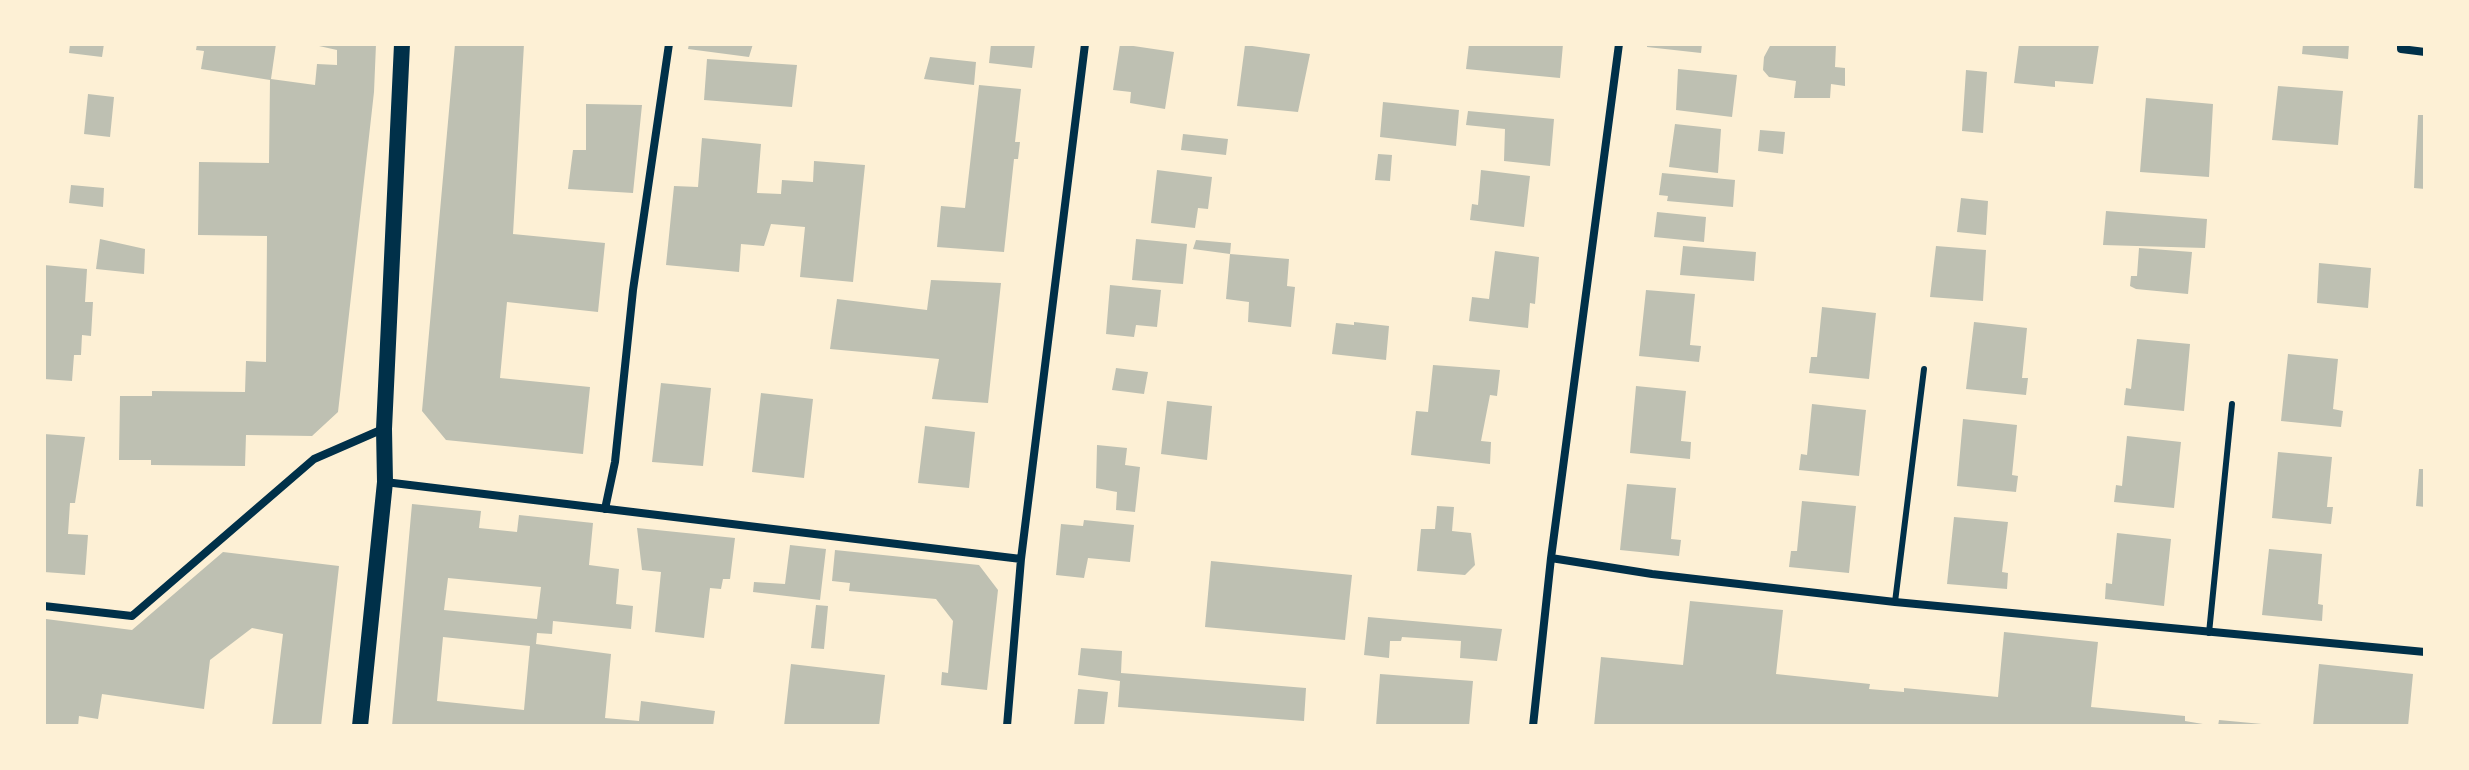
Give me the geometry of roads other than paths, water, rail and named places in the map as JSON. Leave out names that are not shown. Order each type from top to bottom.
[{"type":"main road","points":[[360,726],[385,482],[384,429],[402,44]]},
{"type":"street","points":[[605,509],[615,462],[633,290],[669,44]]},
{"type":"street","points":[[1007,726],[1021,559],[1085,44]]},
{"type":"street","points":[[1533,726],[1551,558],[1619,44]]},
{"type":"street","points":[[2401,46],[2425,52]]},
{"type":"street","points":[[44,606],[132,616],[314,459],[384,429]]},
{"type":"street","points":[[385,482],[1021,559]]},
{"type":"street","points":[[1551,558],[1895,602],[2425,652]]},
{"type":"lane","points":[[1895,602],[1924,369]]},
{"type":"lane","points":[[2209,633],[2232,404]]}]
